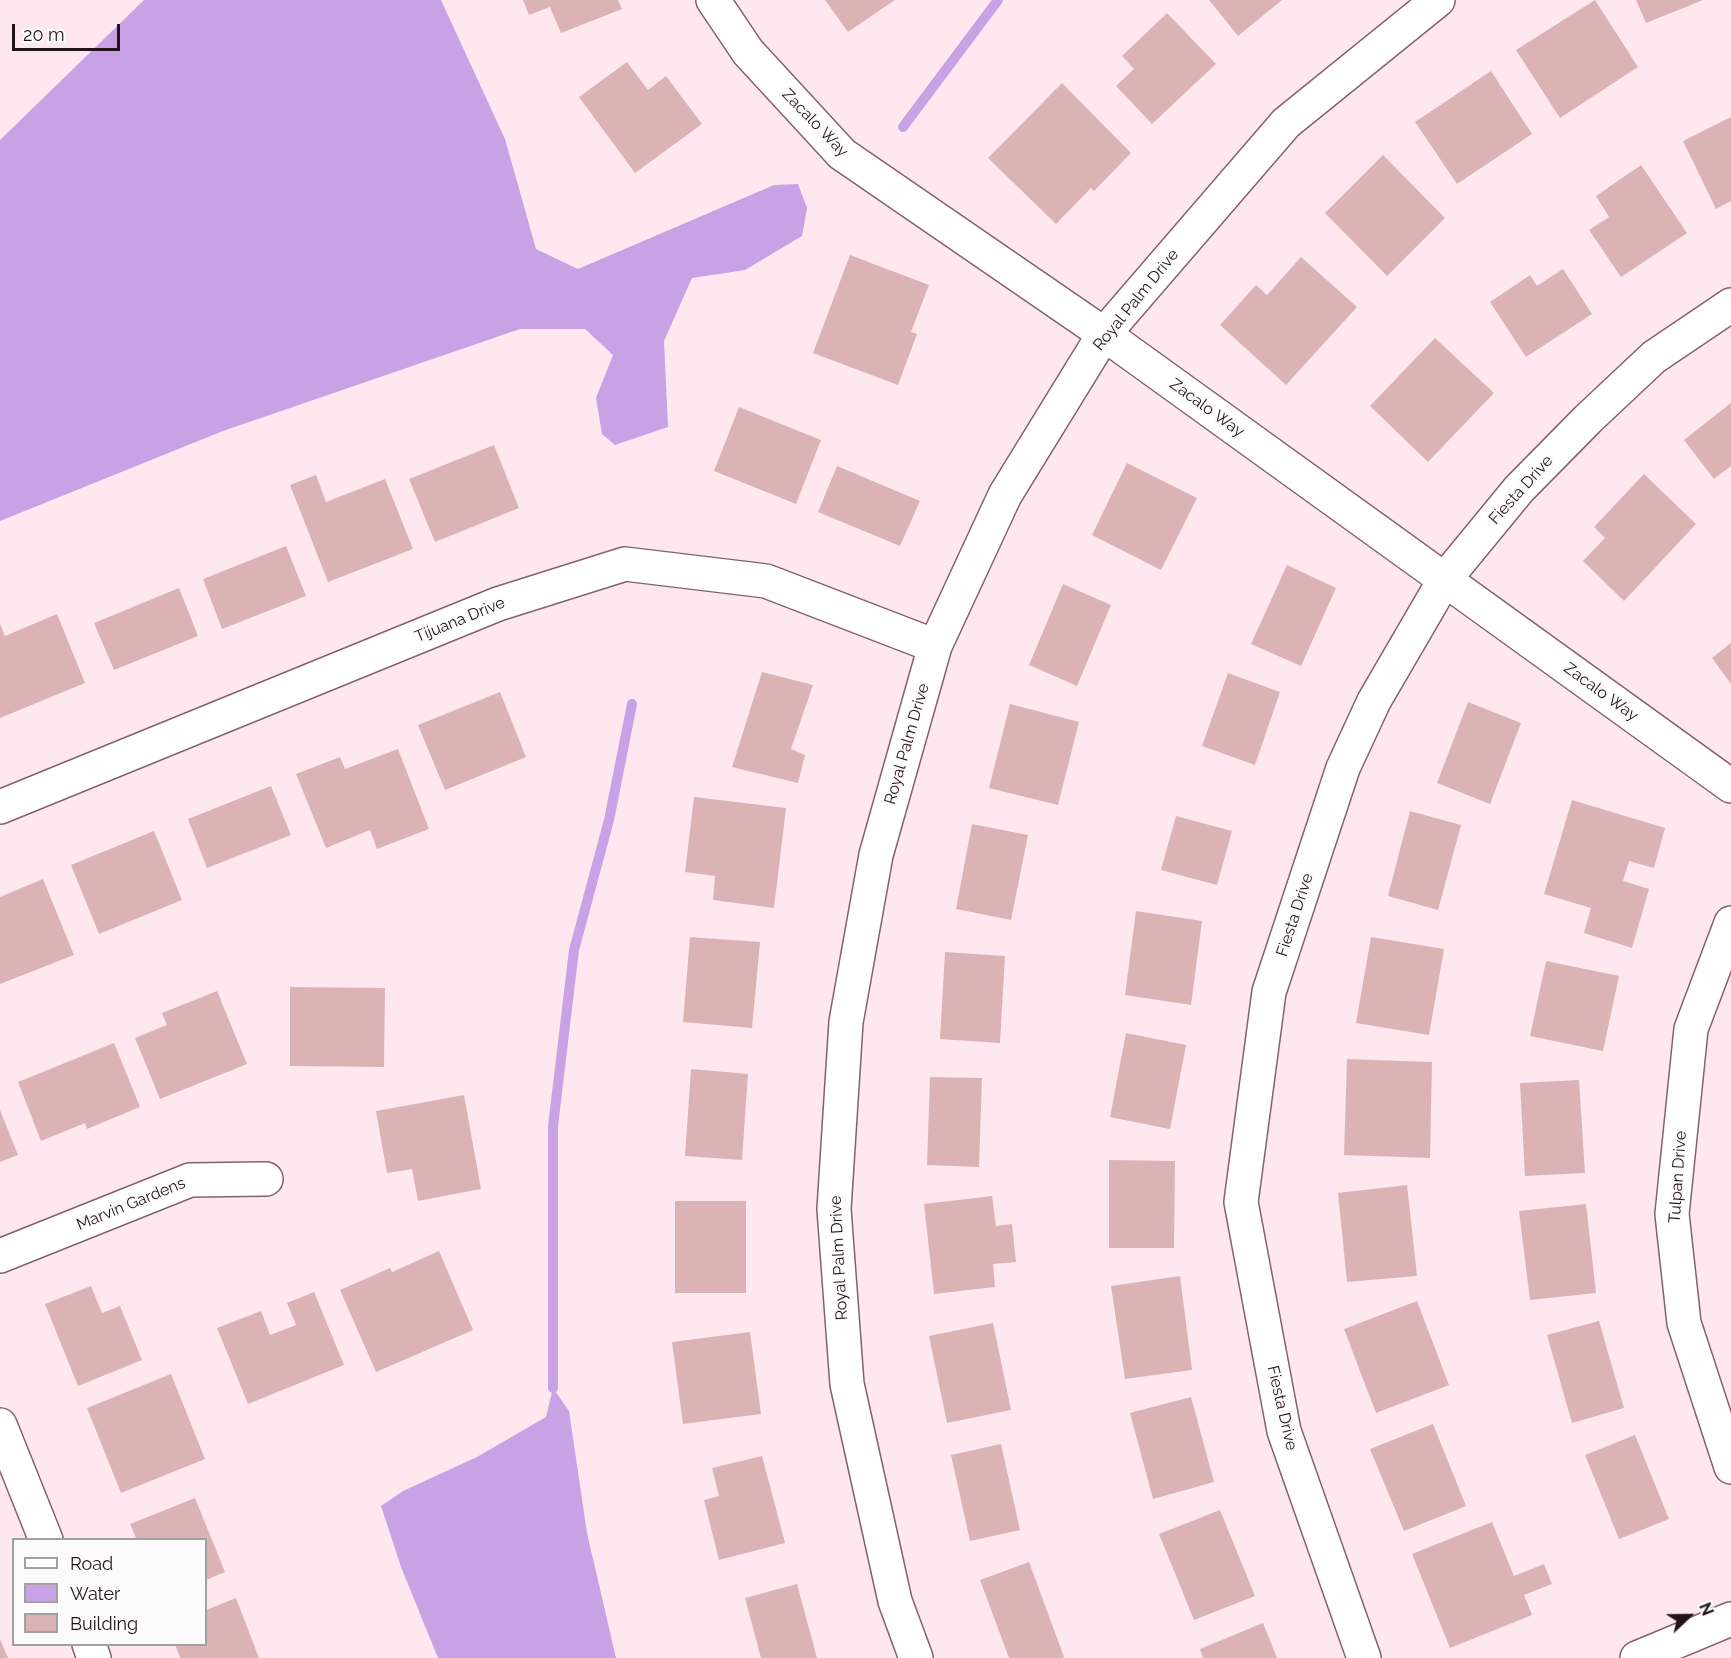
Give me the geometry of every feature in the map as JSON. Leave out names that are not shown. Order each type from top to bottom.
[{"type":"street","name":"Zacalo Way","points":[[713,0],[748,52],[842,154],[1104,334],[1731,786]]},
{"type":"street","name":"Royal Palm Drive","points":[[916,1658],[895,1601],[847,1384],[834,1209],[846,1022],[876,855],[935,646],[1005,495],[1104,334],[1286,123],[1438,0]]},
{"type":"street","name":"Fiesta Drive","points":[[1364,1658],[1284,1431],[1241,1202],[1269,993],[1343,768],[1374,701],[1444,579],[1519,489],[1588,419],[1654,357],[1731,305]]},
{"type":"street","name":"Tijuana Drive","points":[[0,807],[498,604],[625,564],[766,581],[935,646]]},
{"type":"street","name":"Tulpan Drive","points":[[1731,923],[1691,1029],[1672,1214],[1684,1323],[1731,1467]]},
{"type":"street","name":"Marvin Gardens","points":[[0,1256],[190,1180],[266,1179]]},
{"type":"street","points":[[0,1425],[46,1538]]},
{"type":"street","points":[[1637,1658],[1731,1619]]},
{"type":"water","points":[[144,0],[441,0],[505,139],[536,249],[578,269],[774,185],[798,184],[807,208],[802,236],[745,270],[692,278],[664,341],[668,427],[615,445],[602,434],[596,398],[613,355],[585,329],[520,329],[223,431],[0,521],[0,140]]},
{"type":"water","points":[[553,1388],[569,1411],[587,1533],[616,1658],[438,1658],[401,1567],[381,1506],[403,1491],[477,1457],[546,1417]]},
{"type":"building","points":[[523,0],[618,0],[622,9],[561,33],[550,7],[529,15]]},
{"type":"building","points":[[825,0],[895,0],[848,32]]},
{"type":"building","points":[[1209,0],[1282,0],[1238,36]]},
{"type":"building","points":[[1595,0],[1638,67],[1560,118],[1516,50]]},
{"type":"building","points":[[1636,0],[1703,0],[1646,23]]},
{"type":"building","points":[[1167,13],[1216,64],[1152,124],[1116,86],[1134,69],[1122,56]]},
{"type":"building","points":[[627,62],[648,90],[666,76],[702,124],[635,173],[579,97]]},
{"type":"building","points":[[1491,71],[1532,134],[1457,184],[1415,122]]},
{"type":"building","points":[[1062,83],[1131,153],[1094,191],[1091,188],[1056,224],[988,158]]},
{"type":"building","points":[[1731,117],[1731,201],[1716,209],[1683,141]]},
{"type":"building","points":[[1383,155],[1445,218],[1387,276],[1325,213]]},
{"type":"building","points":[[1641,165],[1687,233],[1621,277],[1589,230],[1609,217],[1596,196]]},
{"type":"building","points":[[850,255],[929,285],[911,332],[917,334],[898,385],[813,353]]},
{"type":"building","points":[[1301,257],[1357,307],[1286,385],[1220,325],[1256,285],[1267,295]]},
{"type":"building","points":[[1563,269],[1592,314],[1526,357],[1490,302],[1530,275],[1537,286]]},
{"type":"building","points":[[1435,338],[1494,393],[1428,462],[1370,406]]},
{"type":"building","points":[[1731,403],[1731,466],[1714,479],[1684,440]]},
{"type":"building","points":[[739,407],[821,440],[796,504],[714,471]]},
{"type":"building","points":[[494,445],[519,508],[435,542],[409,479]]},
{"type":"building","points":[[1127,463],[1197,498],[1161,570],[1092,535]]},
{"type":"building","points":[[837,466],[920,501],[900,546],[818,512]]},
{"type":"building","points":[[1644,474],[1696,524],[1624,601],[1583,561],[1605,538],[1594,527]]},
{"type":"building","points":[[316,475],[326,502],[385,479],[413,549],[328,582],[290,485]]},
{"type":"building","points":[[286,546],[306,596],[222,629],[203,579]]},
{"type":"building","points":[[1287,565],[1336,588],[1301,666],[1251,644]]},
{"type":"building","points":[[1063,584],[1111,605],[1077,686],[1029,665]]},
{"type":"building","points":[[179,588],[198,636],[114,670],[94,623]]},
{"type":"building","points":[[57,614],[85,683],[0,718],[0,624],[5,636]]},
{"type":"building","points":[[1731,643],[1731,684],[1712,658]]},
{"type":"building","points":[[762,672],[813,685],[791,749],[805,755],[798,783],[732,767]]},
{"type":"building","points":[[1228,673],[1280,692],[1255,765],[1202,746]]},
{"type":"building","points":[[500,692],[526,757],[445,790],[418,725]]},
{"type":"building","points":[[1468,702],[1521,723],[1490,804],[1437,783]]},
{"type":"building","points":[[1010,704],[1079,722],[1058,805],[989,788]]},
{"type":"building","points":[[398,749],[429,829],[377,849],[370,830],[326,848],[296,774],[340,757],[345,769]]},
{"type":"building","points":[[271,786],[291,835],[207,868],[188,819]]},
{"type":"building","points":[[694,797],[786,808],[774,908],[713,900],[715,876],[685,872]]},
{"type":"building","points":[[1572,800],[1665,828],[1654,868],[1629,861],[1623,881],[1649,889],[1632,948],[1584,933],[1591,908],[1544,894]]},
{"type":"building","points":[[1410,811],[1461,825],[1438,910],[1388,896]]},
{"type":"building","points":[[1176,816],[1232,831],[1217,885],[1161,870]]},
{"type":"building","points":[[972,824],[1028,835],[1011,920],[956,909]]},
{"type":"building","points":[[154,831],[182,900],[99,934],[71,865]]},
{"type":"building","points":[[43,879],[74,955],[0,984],[0,897]]},
{"type":"building","points":[[1136,911],[1202,921],[1191,1005],[1125,995]]},
{"type":"building","points":[[690,937],[760,942],[752,1028],[683,1022]]},
{"type":"building","points":[[1371,937],[1444,949],[1429,1035],[1356,1023]]},
{"type":"building","points":[[945,952],[1005,956],[1000,1043],[940,1039]]},
{"type":"building","points":[[1546,961],[1619,976],[1603,1051],[1530,1036]]},
{"type":"building","points":[[290,987],[385,988],[384,1067],[290,1066]]},
{"type":"building","points":[[217,991],[247,1064],[160,1099],[135,1038],[167,1025],[162,1013]]},
{"type":"building","points":[[1126,1033],[1186,1045],[1170,1129],[1110,1117]]},
{"type":"building","points":[[114,1043],[140,1107],[87,1129],[85,1123],[41,1141],[18,1082]]},
{"type":"building","points":[[1347,1059],[1432,1062],[1430,1158],[1344,1155]]},
{"type":"building","points":[[691,1069],[748,1074],[742,1160],[685,1156]]},
{"type":"building","points":[[930,1077],[982,1078],[979,1167],[927,1165]]},
{"type":"building","points":[[1579,1080],[1585,1173],[1525,1176],[1520,1083]]},
{"type":"building","points":[[464,1095],[481,1189],[418,1201],[412,1169],[387,1173],[376,1111]]},
{"type":"building","points":[[0,1110],[18,1155],[0,1162]]},
{"type":"building","points":[[1109,1160],[1175,1161],[1174,1248],[1109,1248]]},
{"type":"building","points":[[1407,1185],[1417,1276],[1347,1282],[1338,1193]]},
{"type":"building","points":[[992,1196],[996,1226],[1012,1224],[1016,1262],[993,1264],[995,1287],[934,1294],[924,1204]]},
{"type":"building","points":[[675,1201],[746,1201],[746,1293],[675,1293]]},
{"type":"building","points":[[1586,1204],[1596,1293],[1530,1300],[1519,1211]]},
{"type":"building","points":[[439,1251],[473,1330],[376,1372],[340,1290],[390,1268],[392,1272]]},
{"type":"building","points":[[1180,1276],[1192,1370],[1125,1379],[1111,1286]]},
{"type":"building","points":[[91,1286],[102,1313],[120,1306],[142,1360],[78,1386],[45,1304]]},
{"type":"building","points":[[314,1292],[344,1365],[248,1404],[217,1328],[261,1311],[270,1335],[296,1325],[287,1303]]},
{"type":"building","points":[[1417,1301],[1449,1385],[1376,1413],[1344,1329]]},
{"type":"building","points":[[1599,1321],[1624,1408],[1572,1423],[1547,1335]]},
{"type":"building","points":[[993,1323],[1011,1410],[947,1423],[929,1336]]},
{"type":"building","points":[[750,1332],[761,1414],[683,1424],[672,1342]]},
{"type":"building","points":[[171,1374],[205,1459],[121,1493],[87,1408]]},
{"type":"building","points":[[1191,1397],[1214,1482],[1153,1499],[1130,1413]]},
{"type":"building","points":[[1433,1424],[1466,1506],[1404,1531],[1370,1449]]},
{"type":"building","points":[[1635,1435],[1669,1519],[1619,1539],[1585,1455]]},
{"type":"building","points":[[1001,1444],[1020,1530],[970,1541],[951,1455]]},
{"type":"building","points":[[762,1456],[785,1543],[719,1560],[704,1500],[719,1496],[712,1468]]},
{"type":"building","points":[[195,1498],[225,1572],[207,1580],[207,1538],[136,1538],[130,1524]]},
{"type":"building","points":[[1220,1510],[1255,1596],[1194,1620],[1159,1534]]},
{"type":"building","points":[[1492,1522],[1514,1576],[1544,1564],[1552,1584],[1524,1595],[1532,1615],[1450,1648],[1412,1554]]},
{"type":"building","points":[[1029,1562],[1064,1657],[1062,1658],[1009,1658],[980,1580]]},
{"type":"building","points":[[797,1584],[817,1658],[761,1658],[745,1598]]},
{"type":"building","points":[[236,1598],[259,1658],[180,1658],[176,1646],[207,1646],[207,1610]]},
{"type":"building","points":[[1263,1623],[1277,1658],[1203,1658],[1200,1649]]},
{"type":"building","points":[[0,1639],[8,1658],[0,1658]]},
{"type":"waterway","points":[[903,127],[998,0]]},
{"type":"waterway","points":[[553,1388],[553,1126],[574,950],[609,820],[632,704]]}]
